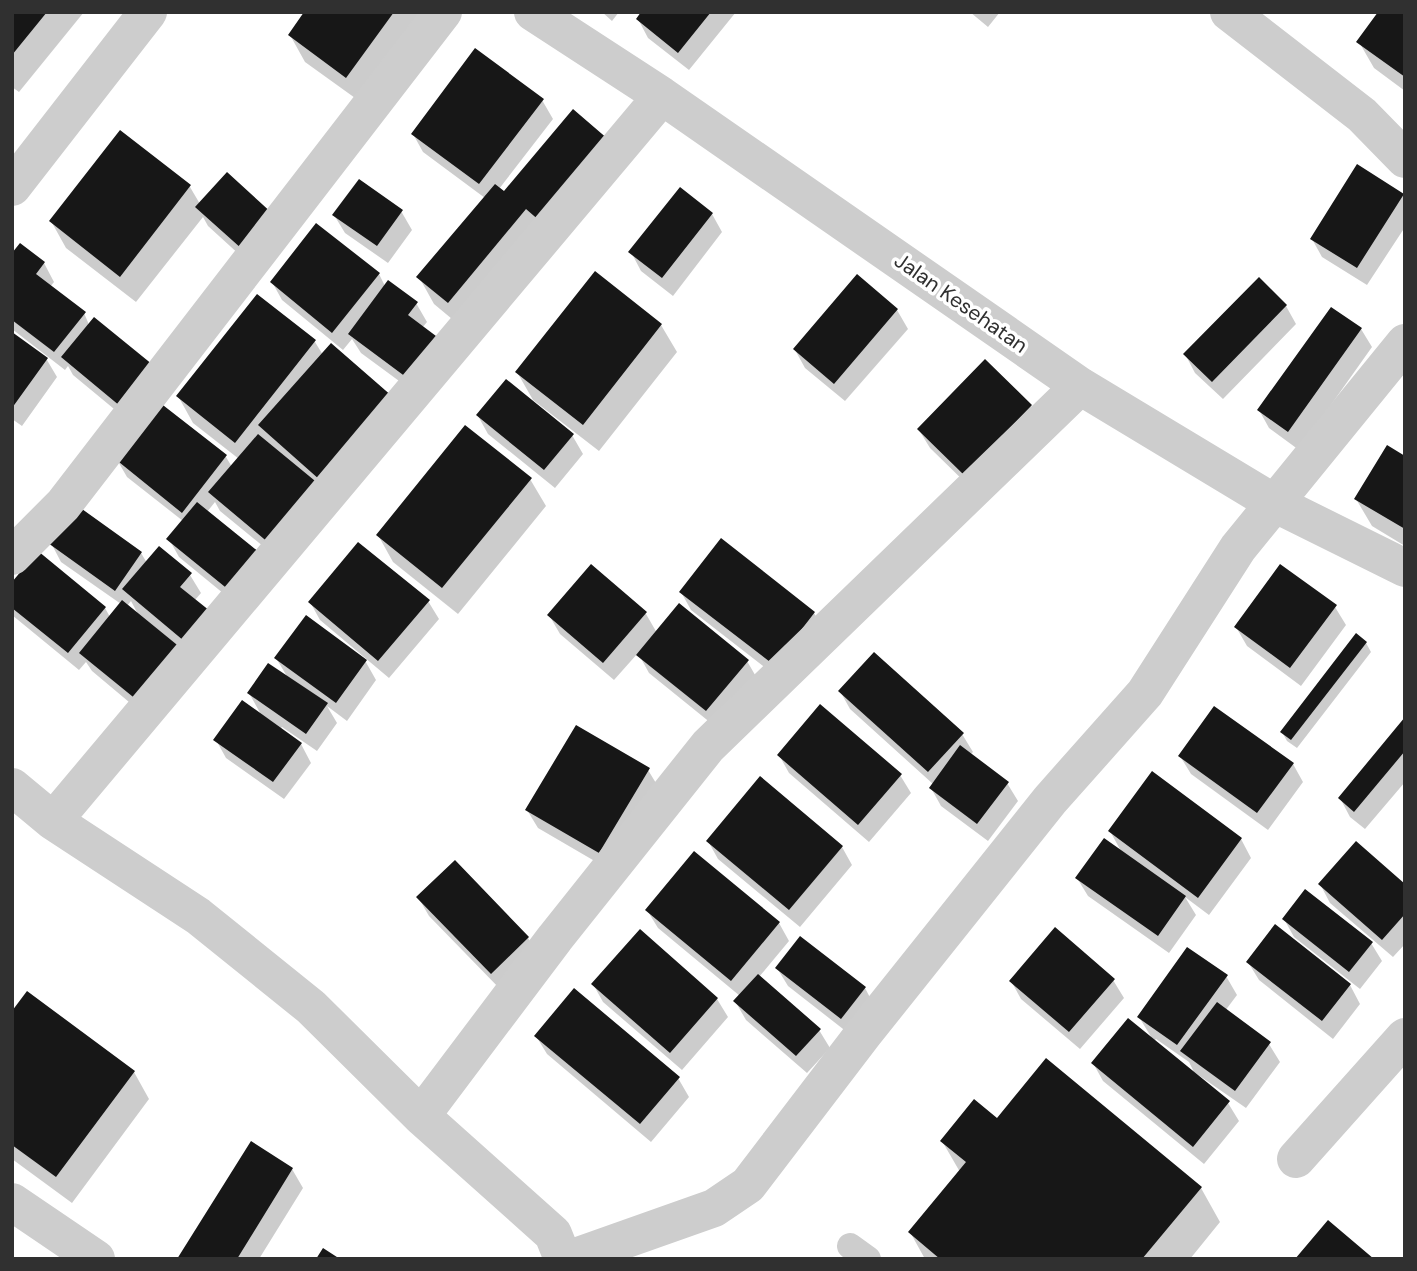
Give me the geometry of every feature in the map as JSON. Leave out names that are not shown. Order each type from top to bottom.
[{"type":"street","points":[[12,187],[148,12]]},
{"type":"street","points":[[12,556],[63,505],[443,12]]},
{"type":"street","name":"Jalan Kesehatan","points":[[533,12],[662,96],[1080,386],[1274,503],[1405,568]]},
{"type":"street","points":[[1229,12],[1362,115],[1405,159]]},
{"type":"street","points":[[53,821],[662,96]]},
{"type":"street","points":[[570,1259],[714,1208],[748,1185],[864,1033],[1050,800],[1145,693],[1238,548],[1405,343]]},
{"type":"street","points":[[421,1116],[555,938],[708,746],[1080,386]]},
{"type":"street","points":[[12,787],[53,821],[208,925],[311,1007],[421,1116],[554,1234],[563,1259]]},
{"type":"street","points":[[1296,1159],[1405,1037]]},
{"type":"street","points":[[12,1202],[96,1259]]},
{"type":"building","points":[[12,12],[47,12],[12,55]]},
{"type":"building","points":[[304,12],[394,12],[346,78],[288,35]]},
{"type":"building","points":[[641,12],[711,12],[678,53],[636,19]]},
{"type":"building","points":[[1378,12],[1405,12],[1405,77],[1356,42]]},
{"type":"building","points":[[475,48],[544,99],[479,184],[411,134]]},
{"type":"building","points":[[573,109],[609,140],[541,222],[526,209],[448,303],[416,277],[495,184],[504,191]]},
{"type":"building","points":[[120,130],[191,185],[120,277],[49,221]]},
{"type":"building","points":[[1357,164],[1404,194],[1357,268],[1310,239]]},
{"type":"building","points":[[227,172],[274,215],[242,249],[195,207]]},
{"type":"building","points":[[359,179],[403,210],[377,246],[332,215]]},
{"type":"building","points":[[680,187],[713,213],[662,278],[628,252]]},
{"type":"building","points":[[316,223],[380,273],[332,333],[270,282]]},
{"type":"building","points":[[20,243],[45,262],[36,274],[86,312],[54,352],[12,320],[12,253]]},
{"type":"building","points":[[595,271],[662,324],[583,425],[515,372]]},
{"type":"building","points":[[857,274],[898,309],[834,384],[793,349]]},
{"type":"building","points":[[1259,277],[1287,305],[1212,382],[1183,354]]},
{"type":"building","points":[[388,280],[418,302],[408,315],[448,345],[418,386],[348,334]]},
{"type":"building","points":[[257,294],[316,340],[235,443],[176,396]]},
{"type":"building","points":[[1331,307],[1362,328],[1288,432],[1257,410]]},
{"type":"building","points":[[94,317],[153,365],[120,406],[61,357]]},
{"type":"building","points":[[12,332],[48,358],[12,408]]},
{"type":"building","points":[[331,343],[393,397],[320,480],[258,425]]},
{"type":"building","points":[[985,359],[1032,405],[964,475],[917,429]]},
{"type":"building","points":[[506,379],[574,434],[544,470],[476,415]]},
{"type":"building","points":[[159,402],[227,455],[182,513],[114,458]]},
{"type":"building","points":[[465,425],[532,478],[442,588],[376,535]]},
{"type":"building","points":[[258,434],[320,485],[270,544],[208,492]]},
{"type":"building","points":[[1387,445],[1405,456],[1405,529],[1354,499]]},
{"type":"building","points":[[197,502],[265,557],[235,595],[166,539]]},
{"type":"building","points":[[75,504],[142,552],[115,591],[48,543]]},
{"type":"building","points":[[721,538],[815,612],[774,665],[679,592]]},
{"type":"building","points":[[358,542],[430,600],[378,661],[308,602]]},
{"type":"building","points":[[159,546],[192,573],[180,587],[215,615],[190,646],[122,589]]},
{"type":"building","points":[[38,551],[106,607],[68,653],[12,608],[12,582]]},
{"type":"building","points":[[591,564],[647,612],[603,663],[547,615]]},
{"type":"building","points":[[1280,564],[1337,605],[1290,668],[1234,627]]},
{"type":"building","points":[[122,600],[187,653],[143,705],[79,653]]},
{"type":"building","points":[[679,603],[749,660],[706,711],[636,655]]},
{"type":"building","points":[[306,615],[367,660],[336,703],[274,658]]},
{"type":"building","points":[[1356,633],[1367,642],[1291,740],[1280,732]]},
{"type":"building","points":[[874,652],[964,733],[928,772],[838,691]]},
{"type":"building","points":[[268,663],[328,703],[306,734],[247,693]]},
{"type":"building","points":[[242,700],[302,743],[273,782],[213,740]]},
{"type":"building","points":[[820,704],[902,774],[858,825],[777,755]]},
{"type":"building","points":[[1214,706],[1294,763],[1257,813],[1178,756]]},
{"type":"building","points":[[1405,717],[1405,751],[1354,812],[1338,798]]},
{"type":"building","points":[[576,725],[650,768],[599,853],[525,810]]},
{"type":"building","points":[[960,745],[1009,782],[977,824],[929,788]]},
{"type":"building","points":[[1152,771],[1242,838],[1198,898],[1108,831]]},
{"type":"building","points":[[760,776],[843,846],[789,910],[706,841]]},
{"type":"building","points":[[1104,838],[1186,896],[1158,936],[1075,878]]},
{"type":"building","points":[[1356,841],[1405,884],[1405,914],[1382,940],[1318,884]]},
{"type":"building","points":[[694,851],[780,922],[731,981],[645,910]]},
{"type":"building","points":[[455,860],[529,937],[491,974],[416,897]]},
{"type":"building","points":[[1305,889],[1373,942],[1349,972],[1282,919]]},
{"type":"building","points":[[1275,924],[1351,984],[1322,1021],[1246,962]]},
{"type":"building","points":[[1055,927],[1115,979],[1069,1032],[1009,981]]},
{"type":"building","points":[[640,929],[718,998],[670,1053],[591,984]]},
{"type":"building","points":[[800,936],[866,987],[841,1019],[775,968]]},
{"type":"building","points":[[1187,947],[1228,975],[1177,1045],[1137,1017]]},
{"type":"building","points":[[758,974],[821,1029],[796,1056],[733,1001]]},
{"type":"building","points":[[574,988],[680,1077],[640,1124],[534,1036]]},
{"type":"building","points":[[27,991],[135,1071],[56,1177],[12,1145],[12,1011]]},
{"type":"building","points":[[1217,1002],[1271,1042],[1235,1091],[1180,1051]]},
{"type":"building","points":[[1128,1018],[1230,1101],[1193,1147],[1091,1063]]},
{"type":"building","points":[[1046,1058],[1202,1187],[1142,1259],[940,1259],[908,1232],[966,1162],[940,1141],[974,1099],[997,1118]]},
{"type":"building","points":[[251,1141],[293,1168],[237,1259],[177,1259]]},
{"type":"building","points":[[1328,1220],[1374,1259],[1295,1259]]},
{"type":"building","points":[[323,1248],[340,1259],[316,1259]]}]
